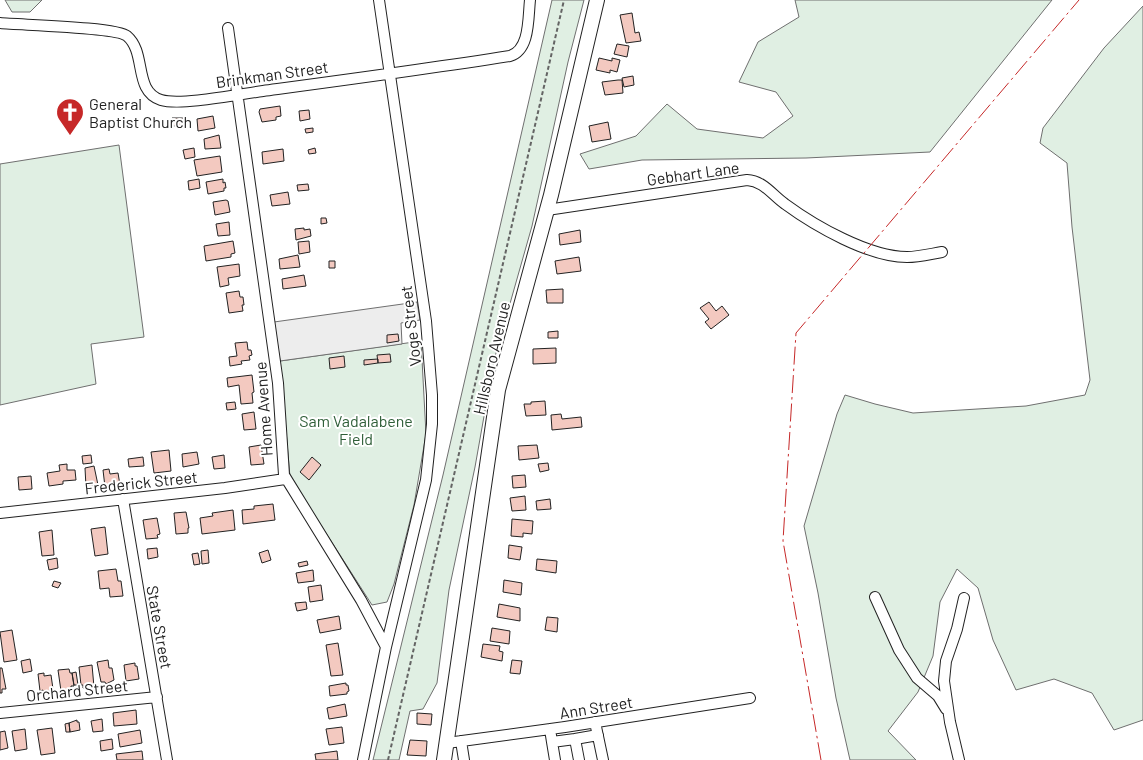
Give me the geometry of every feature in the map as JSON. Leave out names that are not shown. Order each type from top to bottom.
[{"type":"main road","name":"Hillsboro Avenue","points":[[444,760],[454,742],[498,390],[547,210],[597,0]]},
{"type":"street","name":"Voge Street","points":[[379,0],[426,321],[431,378],[432,424],[429,461],[421,505],[386,647]]},
{"type":"street","name":"Brinkman Street","points":[[0,23],[95,29],[126,35],[132,41],[136,50],[146,88],[154,97],[173,102],[237,95],[510,56],[519,53],[525,44],[530,0]]},
{"type":"street","name":"Home Avenue","points":[[228,28],[278,383],[282,428],[282,469],[285,478],[356,592],[386,647]]},
{"type":"street","name":"Gebhart Lane","points":[[547,210],[754,180],[771,190],[781,202],[823,230],[871,250],[906,257],[942,252]]},
{"type":"street","name":"Frederick Street","points":[[0,513],[224,488],[285,478]]},
{"type":"street","name":"State Street","points":[[123,499],[167,760]]},
{"type":"street","points":[[876,598],[899,650],[917,678],[938,696],[949,714]]},
{"type":"street","points":[[959,760],[944,690],[946,662],[957,629],[964,598]]},
{"type":"street","points":[[363,760],[386,647]]},
{"type":"street","name":"Orchard Street","points":[[0,713],[156,697]]},
{"type":"street","name":"Ann Street","points":[[454,742],[750,698]]},
{"type":"street","points":[[595,722],[603,760]]},
{"type":"street","points":[[550,729],[555,760]]},
{"type":"street","points":[[552,742],[598,735]]},
{"type":"street","points":[[575,738],[579,760]]},
{"type":"street","points":[[454,742],[464,760]]},
{"type":"path","points":[[388,760],[564,0]]},
{"type":"green space","points":[[5,0],[42,0],[30,12],[12,12]]},
{"type":"green space","points":[[552,0],[584,0],[568,62],[532,226],[494,360],[475,467],[449,590],[437,683],[423,709],[410,711],[399,760],[373,760],[443,475]]},
{"type":"green space","points":[[795,0],[1052,0],[930,152],[806,158],[642,160],[589,169],[580,154],[636,136],[667,104],[697,129],[763,138],[793,116],[776,92],[739,82],[758,42],[799,17]]},
{"type":"green space","points":[[1143,6],[1143,720],[1114,730],[1092,693],[1054,679],[1016,690],[993,640],[978,588],[957,569],[940,602],[933,656],[918,692],[888,731],[916,760],[850,760],[836,698],[818,593],[804,526],[837,414],[845,395],[913,413],[1026,406],[1085,395],[1090,380],[1072,227],[1067,163],[1040,143],[1043,128],[1104,48]]},
{"type":"green space","points":[[119,145],[144,337],[91,344],[96,384],[0,405],[0,164]]},
{"type":"green space","name":"Sam Vadalabene Field","points":[[421,341],[426,434],[414,505],[394,584],[387,602],[372,605],[290,477],[280,361]]},
{"type":"shaded area","points":[[417,302],[420,320],[401,323],[402,344],[280,361],[274,322]]},
{"type":"building","points":[[632,13],[635,33],[639,32],[641,41],[626,43],[620,15]]},
{"type":"building","points":[[617,44],[629,46],[627,57],[614,54]]},
{"type":"building","points":[[599,58],[612,61],[612,58],[620,60],[617,72],[610,70],[610,73],[596,70]]},
{"type":"building","points":[[633,76],[634,85],[624,87],[622,78]]},
{"type":"building","points":[[622,80],[623,93],[605,95],[602,82]]},
{"type":"building","points":[[280,106],[281,116],[276,117],[276,120],[262,122],[260,109]]},
{"type":"building","points":[[309,110],[310,119],[300,121],[299,111]]},
{"type":"building","points":[[213,116],[215,128],[198,131],[197,119]]},
{"type":"building","points":[[172,118],[183,118],[184,125],[173,126]]},
{"type":"building","points":[[608,122],[611,139],[592,142],[589,126]]},
{"type":"building","points":[[313,128],[313,132],[306,133],[305,129]]},
{"type":"building","points":[[219,135],[221,148],[205,149],[204,139]]},
{"type":"building","points":[[194,148],[195,157],[185,159],[183,150]]},
{"type":"building","points":[[315,148],[316,153],[309,154],[308,150]]},
{"type":"building","points":[[283,149],[284,161],[263,164],[262,152]]},
{"type":"building","points":[[220,156],[222,172],[197,176],[194,160]]},
{"type":"building","points":[[199,179],[200,188],[189,190],[188,181]]},
{"type":"building","points":[[223,179],[226,188],[224,188],[224,191],[208,194],[206,182]]},
{"type":"building","points":[[308,184],[309,190],[298,191],[297,185]]},
{"type":"building","points":[[288,192],[290,204],[272,206],[270,195]]},
{"type":"building","points":[[228,201],[230,212],[215,215],[213,202]]},
{"type":"building","points":[[321,218],[326,218],[327,223],[321,224]]},
{"type":"building","points":[[229,222],[230,235],[218,236],[216,224]]},
{"type":"building","points":[[304,228],[304,230],[310,229],[311,236],[296,240],[295,229]]},
{"type":"building","points":[[580,230],[581,242],[560,245],[559,234]]},
{"type":"building","points":[[233,241],[235,253],[231,254],[231,257],[206,261],[204,246]]},
{"type":"building","points":[[309,241],[310,252],[299,254],[298,242]]},
{"type":"building","points":[[298,255],[300,267],[280,269],[279,259]]},
{"type":"building","points":[[579,257],[581,271],[557,274],[555,261]]},
{"type":"building","points":[[329,261],[335,261],[335,268],[329,268]]},
{"type":"building","points":[[239,264],[240,276],[228,278],[229,285],[220,287],[217,267]]},
{"type":"building","points":[[304,275],[306,286],[283,289],[282,279]]},
{"type":"building","points":[[563,289],[563,303],[547,303],[546,290]]},
{"type":"building","points":[[239,291],[240,297],[243,297],[243,311],[229,313],[226,293]]},
{"type":"building","points":[[709,302],[716,311],[722,306],[729,315],[711,329],[705,322],[709,319],[700,308]]},
{"type":"building","points":[[558,331],[558,338],[548,338],[548,332]]},
{"type":"building","points":[[398,334],[399,341],[387,343],[387,335]]},
{"type":"building","points":[[247,342],[248,350],[251,350],[252,355],[249,356],[250,360],[241,361],[242,364],[230,366],[229,357],[237,356],[235,343]]},
{"type":"building","points":[[556,348],[556,363],[533,364],[533,349]]},
{"type":"building","points":[[390,354],[391,362],[378,363],[377,355]]},
{"type":"building","points":[[344,356],[345,367],[330,369],[329,358]]},
{"type":"building","points":[[378,359],[378,363],[364,365],[364,360]]},
{"type":"building","points":[[252,375],[253,403],[241,404],[239,385],[228,387],[227,378]]},
{"type":"building","points":[[545,401],[546,415],[526,416],[524,404]]},
{"type":"building","points":[[235,402],[236,409],[227,410],[226,403]]},
{"type":"building","points":[[254,412],[256,429],[244,430],[242,414]]},
{"type":"building","points":[[561,414],[562,419],[581,417],[582,427],[552,430],[551,415]]},
{"type":"building","points":[[261,445],[264,464],[251,465],[249,447]]},
{"type":"building","points":[[537,445],[539,458],[519,460],[518,446]]},
{"type":"building","points":[[169,450],[171,471],[154,473],[151,452]]},
{"type":"building","points":[[197,452],[199,464],[183,467],[182,454]]},
{"type":"building","points":[[91,455],[92,463],[83,464],[82,456]]},
{"type":"building","points":[[224,455],[225,468],[214,469],[212,457]]},
{"type":"building","points":[[143,457],[144,466],[129,467],[128,459]]},
{"type":"building","points":[[312,457],[321,465],[309,480],[300,472]]},
{"type":"building","points":[[548,463],[549,470],[540,472],[538,464]]},
{"type":"building","points":[[67,464],[67,470],[75,470],[76,480],[63,481],[63,484],[49,486],[47,473],[60,471],[59,465]]},
{"type":"building","points":[[94,466],[98,485],[86,487],[85,468]]},
{"type":"building","points":[[109,469],[110,474],[118,473],[120,485],[105,487],[103,470]]},
{"type":"building","points":[[525,475],[526,487],[513,488],[512,476]]},
{"type":"building","points":[[31,476],[32,489],[19,490],[18,477]]},
{"type":"building","points":[[525,496],[526,510],[512,511],[510,498]]},
{"type":"building","points":[[550,499],[551,509],[537,510],[536,501]]},
{"type":"building","points":[[273,504],[275,520],[243,524],[242,510],[254,509],[254,506]]},
{"type":"building","points":[[233,510],[235,530],[202,534],[200,518],[213,516],[212,513]]},
{"type":"building","points":[[186,512],[188,533],[176,534],[174,513]]},
{"type":"building","points":[[157,518],[160,534],[157,535],[158,538],[146,539],[143,520]]},
{"type":"building","points":[[512,519],[533,521],[532,534],[523,533],[523,537],[511,536]]},
{"type":"building","points":[[105,527],[108,554],[95,556],[91,529]]},
{"type":"building","points":[[52,530],[54,555],[42,556],[39,532]]},
{"type":"building","points":[[509,545],[522,547],[520,560],[508,558]]},
{"type":"building","points":[[157,548],[158,557],[148,559],[147,549]]},
{"type":"building","points":[[208,550],[209,563],[202,564],[201,551]]},
{"type":"building","points":[[268,550],[271,560],[262,563],[259,553]]},
{"type":"building","points":[[198,553],[200,564],[194,565],[192,554]]},
{"type":"building","points":[[57,558],[58,568],[49,570],[47,560]]},
{"type":"building","points":[[537,559],[557,561],[556,573],[536,570]]},
{"type":"building","points":[[307,561],[308,565],[299,567],[298,563]]},
{"type":"building","points":[[116,569],[118,581],[121,581],[123,596],[110,597],[109,588],[100,589],[98,571]]},
{"type":"building","points":[[313,570],[314,581],[298,583],[296,573]]},
{"type":"building","points":[[504,580],[522,583],[521,595],[503,592]]},
{"type":"building","points":[[54,581],[61,583],[58,588],[52,586]]},
{"type":"building","points":[[321,585],[323,600],[310,602],[308,587]]},
{"type":"building","points":[[306,602],[307,609],[297,611],[295,603]]},
{"type":"building","points":[[499,604],[520,608],[520,621],[497,617]]},
{"type":"building","points":[[339,616],[341,629],[320,633],[317,620]]},
{"type":"building","points":[[547,617],[558,618],[557,632],[545,630]]},
{"type":"building","points":[[492,628],[510,631],[509,644],[490,641]]},
{"type":"building","points":[[12,630],[17,660],[4,662],[0,632]]},
{"type":"building","points":[[338,643],[343,675],[331,676],[326,645]]},
{"type":"building","points":[[483,644],[500,646],[499,651],[503,652],[502,661],[481,657]]},
{"type":"building","points":[[30,659],[32,671],[23,673],[21,661]]},
{"type":"building","points":[[108,660],[109,668],[112,668],[114,680],[106,684],[101,682],[97,662]]},
{"type":"building","points":[[512,660],[522,661],[520,674],[510,673]]},
{"type":"building","points":[[135,663],[139,679],[126,681],[124,665]]},
{"type":"building","points":[[92,665],[94,687],[83,688],[79,667]]},
{"type":"building","points":[[0,668],[2,668],[6,689],[2,689],[2,693],[0,693]]},
{"type":"building","points":[[69,669],[70,673],[72,673],[74,686],[71,686],[71,690],[61,691],[58,670]]},
{"type":"building","points":[[76,672],[78,685],[74,685],[72,673]]},
{"type":"building","points":[[44,673],[44,676],[51,675],[53,689],[44,693],[43,690],[40,691],[38,674]]},
{"type":"building","points":[[346,683],[349,691],[347,694],[330,696],[329,686]]},
{"type":"building","points":[[345,704],[347,716],[329,719],[327,708]]},
{"type":"building","points":[[136,710],[137,724],[114,726],[113,713]]},
{"type":"building","points":[[417,713],[432,714],[431,725],[417,724]]},
{"type":"building","points":[[102,719],[103,731],[93,732],[91,721]]},
{"type":"building","points":[[77,720],[80,730],[70,732],[69,723]]},
{"type":"building","points":[[69,723],[70,732],[66,732],[65,724]]},
{"type":"building","points":[[342,727],[344,743],[329,745],[326,729]]},
{"type":"building","points":[[52,728],[55,753],[41,755],[37,730]]},
{"type":"building","points":[[25,729],[27,749],[15,751],[12,731]]},
{"type":"building","points":[[140,730],[142,743],[120,747],[118,734]]},
{"type":"building","points":[[5,731],[8,748],[0,750],[0,732]]},
{"type":"building","points":[[112,739],[113,749],[101,751],[100,741]]},
{"type":"building","points":[[410,740],[427,741],[426,756],[407,755]]},
{"type":"building","points":[[142,751],[143,760],[117,760],[116,754]]},
{"type":"building","points":[[337,751],[338,760],[316,760],[315,754]]},
{"type":"power","points":[[821,760],[783,541],[796,333],[1079,0]]},
{"type":"place","name":"General Baptist Church","points":[[70,136]]}]
